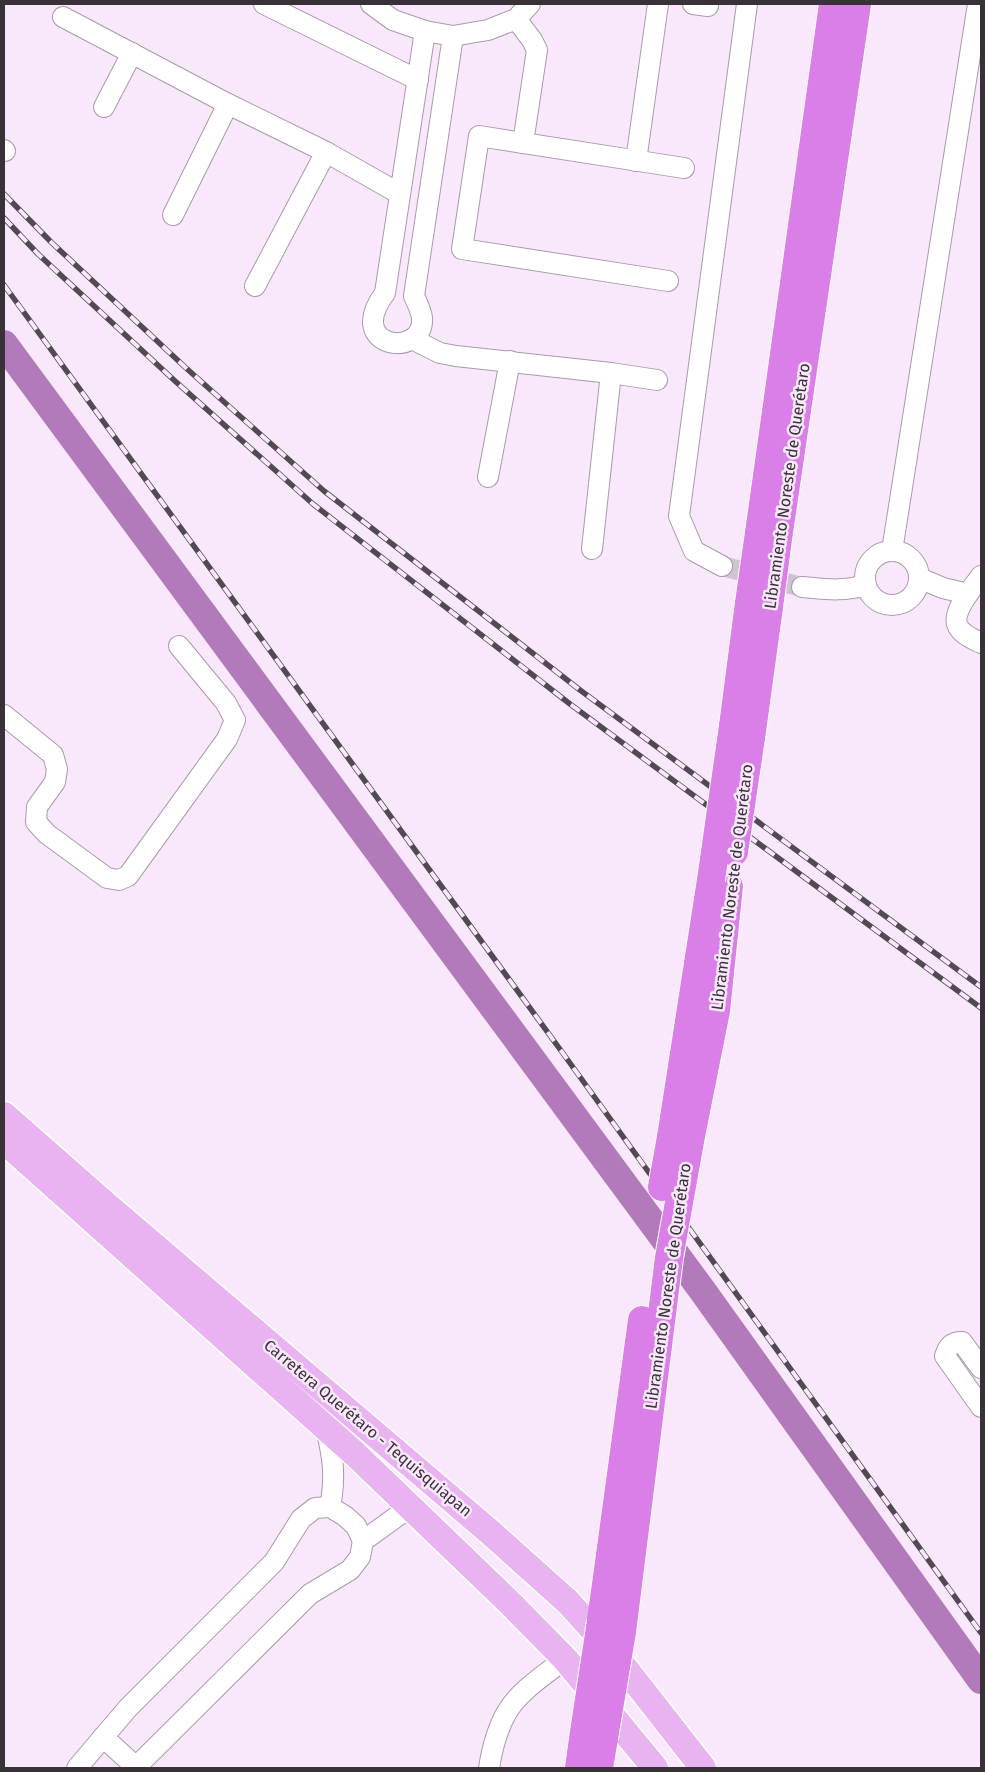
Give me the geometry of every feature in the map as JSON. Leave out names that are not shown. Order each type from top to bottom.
[{"type":"highway","name":"Libramiento Noreste de Querétaro","points":[[769,536],[833,4]]},
{"type":"highway","name":"Libramiento Noreste de Querétaro","points":[[579,1768],[594,1735],[612,1627],[660,1256],[681,1136],[720,883],[769,536],[857,4]]},
{"type":"highway","name":"Libramiento Noreste de Querétaro","points":[[594,1735],[599,1768]]},
{"type":"main road","name":"Carretera Querétaro - Tequisquiapan","points":[[4,1116],[568,1602],[606,1644],[703,1768]]},
{"type":"main road","name":"Carretera Querétaro - Tequisquiapan","points":[[4,1142],[326,1428],[511,1604],[565,1659],[655,1768]]},
{"type":"street","points":[[264,4],[418,80]]},
{"type":"street","points":[[371,4],[393,20],[453,36],[488,30],[516,19],[530,4]]},
{"type":"street","points":[[636,161],[658,4]]},
{"type":"street","points":[[722,566],[694,551],[679,516],[747,4]]},
{"type":"street","points":[[892,551],[978,4]]},
{"type":"street","points":[[63,17],[228,104],[326,152],[400,194]]},
{"type":"street","points":[[516,19],[537,50],[524,143]]},
{"type":"street","points":[[425,30],[385,293],[376,304],[372,316],[373,327],[380,337],[390,343],[401,343],[412,339],[420,330],[422,318],[414,296],[453,36]]},
{"type":"street","points":[[104,107],[132,53]]},
{"type":"street","points":[[173,215],[228,104]]},
{"type":"street","points":[[668,281],[462,249],[479,136],[684,168]]},
{"type":"street","points":[[255,286],[326,152]]},
{"type":"street","points":[[385,293],[414,296]]},
{"type":"street","points":[[412,339],[440,353],[456,356],[611,373],[656,380]]},
{"type":"street","points":[[488,477],[510,361]]},
{"type":"street","points":[[592,550],[611,373]]},
{"type":"street","points":[[892,551],[902,553],[911,559],[917,568],[919,578],[917,588],[911,597],[902,603],[892,605],[882,603],[873,597],[865,585],[867,568],[873,559],[881,553],[892,551]]},
{"type":"street","points":[[981,576],[958,612],[957,624],[963,633],[981,644]]},
{"type":"street","points":[[919,578],[943,588],[968,594]]},
{"type":"street","points":[[802,587],[837,591],[865,585]]},
{"type":"street","points":[[4,715],[54,755],[57,768],[55,782],[37,807],[36,822],[47,834],[107,878],[119,880],[128,876],[210,763],[227,739],[235,720],[226,702],[179,646]]},
{"type":"street","points":[[981,1368],[962,1342],[955,1342],[947,1348],[945,1356],[981,1407]]},
{"type":"street","points":[[326,1428],[334,1468],[334,1487],[330,1507]]},
{"type":"street","points":[[77,1768],[128,1708],[274,1562],[301,1519],[315,1508],[330,1507],[345,1516],[356,1526],[363,1541],[360,1557],[350,1570],[310,1594],[136,1768],[104,1737]]},
{"type":"street","points":[[363,1541],[410,1507]]},
{"type":"street","points":[[489,1768],[492,1748],[507,1711],[527,1689],[565,1659]]},
{"type":"waterway","points":[[4,344],[702,1290],[981,1680]]},
{"type":"tunnel","points":[[722,566],[802,587]]},
{"type":"railway","points":[[4,194],[51,242],[186,368],[324,491],[580,690],[981,987]]},
{"type":"railway","points":[[4,218],[38,254],[175,381],[313,504],[570,704],[981,1008]]},
{"type":"railway","points":[[4,285],[562,1052],[981,1633]]}]
